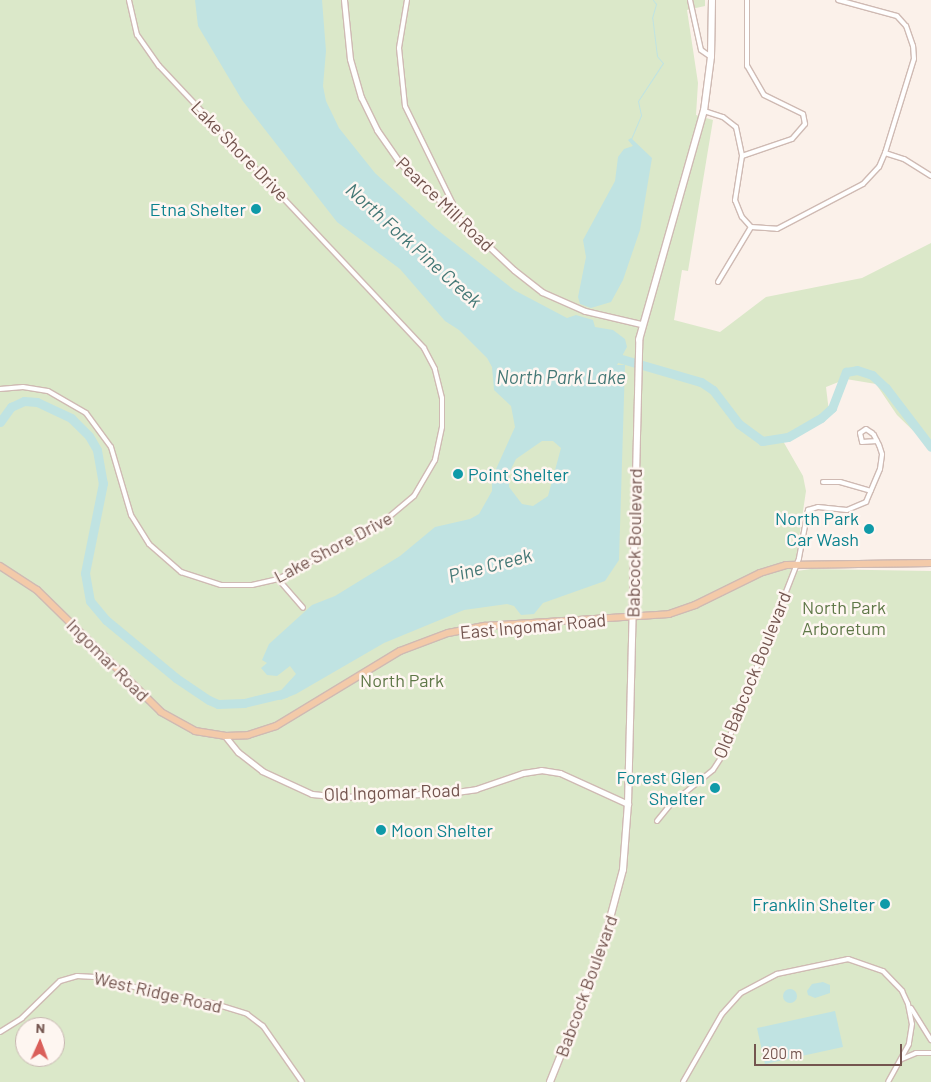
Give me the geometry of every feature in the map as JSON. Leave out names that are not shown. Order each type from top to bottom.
[{"type":"main road","name":"Babcock Boulevard","points":[[550,1082],[599,960],[615,910],[626,849],[637,379],[641,324],[704,111],[711,57],[712,0]]},
{"type":"main road","name":"East Ingomar Road","points":[[225,736],[248,735],[276,726],[400,651],[448,633],[485,626],[632,618],[686,609],[760,573],[797,564],[931,563]]},
{"type":"main road","name":"Ingomar Road","points":[[0,566],[37,590],[161,712],[195,731],[225,736]]},
{"type":"street","name":"Lake Shore Drive","points":[[0,389],[23,387],[48,391],[72,402],[91,418],[114,456],[135,523],[154,550],[181,572],[226,586],[252,585],[278,579],[386,521],[414,496],[430,471],[439,448],[443,418],[438,379],[424,348],[406,325],[150,55],[134,27],[129,0]]},
{"type":"street","name":"Pearce Mill Road","points":[[344,0],[350,59],[361,97],[377,130],[400,163],[526,280],[553,298],[585,312],[641,324]]},
{"type":"street","points":[[406,0],[399,48],[405,106],[453,204],[452,212]]},
{"type":"street","points":[[690,0],[701,50],[711,57]]},
{"type":"street","points":[[742,156],[792,139],[805,124],[803,114],[764,95],[747,66],[747,0]]},
{"type":"street","points":[[704,111],[723,118],[736,127],[742,156],[735,200],[742,217],[751,227],[777,229],[863,184],[879,168],[885,153],[914,60],[911,35],[897,16],[838,0]]},
{"type":"street","points":[[885,153],[904,159],[931,176]]},
{"type":"street","points":[[718,282],[751,227]]},
{"type":"street","points":[[823,482],[840,482],[871,492],[882,464],[877,441],[868,430],[860,432],[862,442],[877,441]]},
{"type":"street","name":"Old Babcock Boulevard","points":[[657,821],[671,804],[717,765],[797,564],[808,510],[818,507],[854,509],[866,502],[871,492]]},
{"type":"street","points":[[278,579],[302,608]]},
{"type":"street","name":"Old Ingomar Road","points":[[225,736],[262,772],[312,794],[342,797],[449,793],[476,789],[523,772],[541,770],[560,773],[628,804]]},
{"type":"street","points":[[683,1082],[728,1006],[750,987],[777,974],[838,959],[864,962],[890,976],[931,1040]]},
{"type":"street","name":"West Ridge Road","points":[[0,1032],[22,1018],[60,981],[77,976],[99,977],[156,993],[212,1003],[247,1014],[263,1026],[302,1082]]},
{"type":"street","points":[[888,1082],[902,1059],[911,1034],[908,1004]]},
{"type":"street","points":[[902,1059],[916,1053],[931,1054]]},
{"type":"green space","name":"North Park","points":[[0,0],[705,0],[705,6],[687,10],[698,83],[696,115],[713,120],[688,271],[682,270],[674,320],[720,332],[766,297],[862,278],[931,243],[931,448],[897,415],[876,384],[846,379],[826,387],[829,412],[783,441],[803,476],[806,491],[796,558],[790,572],[811,569],[931,571],[931,1082],[0,1082]]},
{"type":"water","name":"North Park Lake","points":[[195,0],[322,0],[326,51],[323,86],[326,101],[339,128],[375,173],[435,228],[514,290],[567,318],[576,315],[593,320],[595,327],[613,330],[625,339],[627,347],[617,365],[625,365],[619,560],[605,581],[543,603],[534,614],[521,615],[514,606],[507,604],[464,610],[384,643],[296,694],[281,700],[274,698],[296,674],[290,666],[277,676],[267,675],[261,668],[267,663],[262,660],[269,644],[312,605],[335,596],[400,556],[435,527],[470,519],[479,514],[492,491],[492,478],[515,427],[511,406],[494,390],[492,367],[487,358],[459,330],[445,321],[400,269],[337,222],[242,100],[198,26]],"holes":[[[542,441],[553,441],[561,448],[548,496],[533,506],[522,504],[509,487],[509,473],[516,459]]]},
{"type":"water","points":[[631,138],[652,158],[640,230],[623,280],[611,302],[591,308],[580,304],[578,297],[586,257],[583,240],[615,181],[618,157],[624,149],[633,146],[628,140]]},
{"type":"water","points":[[823,982],[830,985],[830,993],[815,998],[808,995],[807,991],[812,984]]},
{"type":"water","points":[[787,989],[793,989],[797,996],[793,1003],[787,1003],[783,999],[783,993]]},
{"type":"water","points":[[835,1011],[843,1047],[765,1064],[757,1028]]},
{"type":"waterway","points":[[631,139],[641,115],[638,101],[663,63],[657,56],[652,18],[656,4],[653,0]]},
{"type":"waterway","name":"Pine Creek","points":[[608,355],[701,382],[713,390],[739,424],[762,441],[788,437],[821,418],[832,408],[846,372],[857,370],[872,375],[886,388],[931,447]]},
{"type":"waterway","name":"Pine Creek","points":[[0,422],[11,407],[24,401],[37,402],[71,418],[89,436],[97,450],[103,483],[85,573],[90,601],[106,620],[176,678],[218,704],[244,703],[285,693]]},
{"type":"place","name":"Etna Shelter","points":[[256,209]]},
{"type":"place","name":"Point Shelter","points":[[458,474]]},
{"type":"place","name":"North Park Car Wash","points":[[869,529]]},
{"type":"place","name":"Forest Glen Shelter","points":[[715,788]]},
{"type":"place","name":"Moon Shelter","points":[[381,830]]},
{"type":"place","name":"Franklin Shelter","points":[[885,904]]},
{"type":"water label","name":"North Fork Pine Creek","points":[[414,245]]},
{"type":"park label","name":"North Park Arboretum","points":[[844,618]]}]
